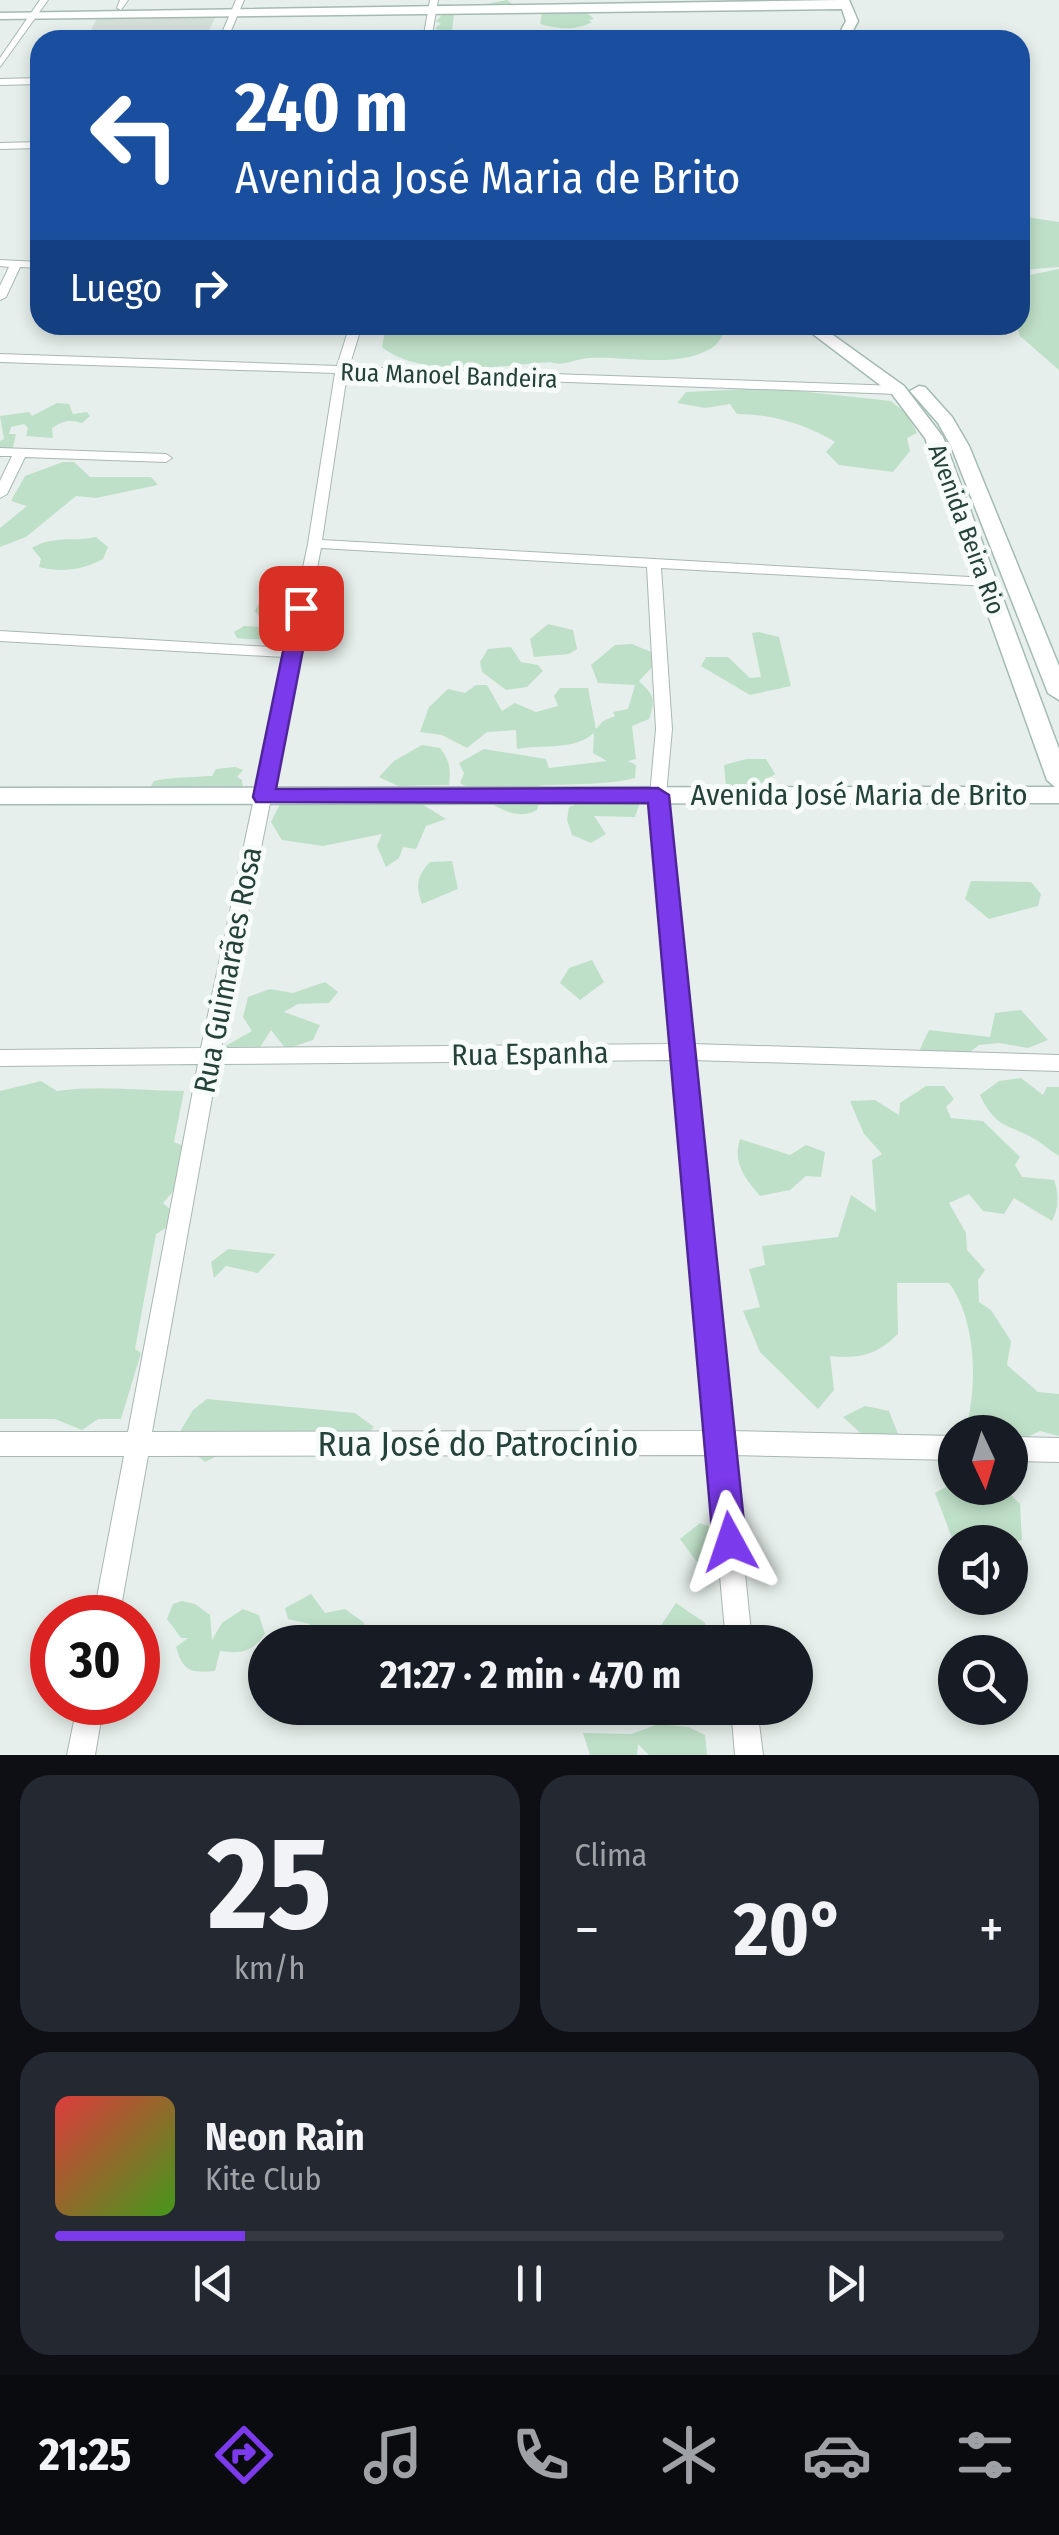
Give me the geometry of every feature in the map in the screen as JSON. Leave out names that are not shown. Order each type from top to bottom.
[{"type":"main road","points":[[533,5],[690,0]]},
{"type":"main road","points":[[38,8],[838,3]]},
{"type":"main road","points":[[832,30],[838,3]]},
{"type":"main road","points":[[838,3],[852,20],[847,30]]},
{"type":"main road","points":[[0,12],[122,4],[237,6]]},
{"type":"main road","name":"Avenida Beira Rio","points":[[823,335],[898,390],[934,437],[1059,780]]},
{"type":"main road","name":"Avenida Beira Rio","points":[[844,335],[921,392],[946,421],[960,446],[1059,693]]},
{"type":"main road","name":"Avenida José Maria de Brito","points":[[0,796],[1059,795]]},
{"type":"street","points":[[429,30],[433,4]]},
{"type":"street","points":[[226,30],[237,6]]},
{"type":"street","points":[[0,64],[38,8]]},
{"type":"street","points":[[0,82],[30,81]]},
{"type":"street","points":[[0,146],[30,145]]},
{"type":"street","points":[[0,263],[30,265]]},
{"type":"street","points":[[0,297],[16,264]]},
{"type":"street","name":"Rua Guimarães Rosa","points":[[110,1595],[209,1058],[315,544],[341,372],[353,335]]},
{"type":"street","name":"Rua Manoel Bandeira","points":[[0,358],[898,390]]},
{"type":"street","points":[[0,452],[166,458]]},
{"type":"street","points":[[0,494],[21,452]]},
{"type":"street","points":[[315,544],[988,582]]},
{"type":"street","points":[[654,564],[664,729],[658,795],[736,1625]]},
{"type":"street","points":[[0,636],[292,654]]},
{"type":"street","name":"Rua Espanha","points":[[0,1058],[685,1052],[1059,1063]]},
{"type":"street","name":"Rua José do Patrocínio","points":[[0,1444],[720,1443],[938,1448]]},
{"type":"street","points":[[1028,1449],[1059,1450]]},
{"type":"street","points":[[82,1755],[87,1725]]},
{"type":"street","points":[[746,1725],[749,1755]]},
{"type":"shaded area","points":[[216,15],[209,30],[91,30],[98,16]]},
{"type":"green space","points":[[507,0],[515,6],[585,11],[594,19],[580,27],[566,28],[540,24],[542,13],[454,15],[452,30],[435,28],[445,12],[434,7],[438,4],[476,6]]},
{"type":"green space","points":[[1030,218],[1059,222],[1059,267],[1030,269]]},
{"type":"green space","points":[[1059,269],[1059,370],[1020,335],[1030,335],[1030,275]]},
{"type":"green space","points":[[384,335],[722,335],[712,348],[681,359],[589,358],[560,364],[463,368],[417,363],[382,347]]},
{"type":"green space","points":[[771,388],[891,401],[907,414],[917,433],[907,438],[910,451],[893,472],[839,465],[826,452],[835,442],[788,421],[737,414],[730,404],[705,408],[677,403],[686,392]]},
{"type":"green space","points":[[57,403],[69,404],[73,414],[87,412],[90,416],[82,423],[63,422],[52,428],[53,438],[26,436],[28,428],[24,424],[11,427],[9,434],[16,434],[12,452],[0,455],[0,441],[4,439],[0,416],[29,412],[32,416]]},
{"type":"green space","points":[[63,462],[74,462],[90,477],[151,477],[158,485],[96,498],[76,496],[26,537],[0,547],[0,528],[27,506],[11,501],[25,476]]},
{"type":"green space","points":[[96,537],[108,547],[103,559],[72,569],[39,567],[41,559],[32,548],[56,540]]},
{"type":"green space","points":[[276,593],[298,601],[284,617],[294,622],[289,628],[268,638],[237,638],[234,632],[244,626],[269,627],[274,620],[260,617],[255,611],[261,599],[274,600]]},
{"type":"green space","points":[[548,624],[573,630],[577,649],[569,654],[534,657],[530,639]]},
{"type":"green space","points":[[752,633],[779,637],[791,686],[750,695],[701,666],[706,657],[728,657],[750,678],[761,677]]},
{"type":"green space","points":[[632,644],[651,652],[655,664],[639,681],[653,702],[649,719],[632,726],[636,759],[628,761],[636,765],[635,778],[515,789],[541,796],[537,810],[517,814],[497,807],[460,783],[464,773],[459,763],[484,749],[546,759],[549,768],[607,761],[593,753],[594,733],[567,745],[517,749],[516,730],[487,732],[467,748],[442,735],[420,732],[429,707],[448,689],[465,693],[476,685],[487,685],[502,711],[515,703],[536,712],[558,706],[554,696],[560,688],[588,688],[596,729],[615,716],[613,712],[628,709],[635,685],[598,683],[591,665],[615,645]]},
{"type":"green space","points":[[511,647],[521,662],[538,665],[543,671],[527,687],[506,690],[482,672],[480,662],[488,649]]},
{"type":"green space","points":[[422,745],[440,748],[449,765],[449,785],[398,786],[379,777],[394,761]]},
{"type":"green space","points":[[766,759],[775,774],[757,786],[726,786],[724,765]]},
{"type":"green space","points":[[216,769],[243,770],[237,777],[243,788],[218,787],[211,792],[194,786],[187,790],[149,790],[154,781],[212,776]]},
{"type":"green space","points":[[284,796],[354,804],[409,796],[446,819],[426,826],[416,849],[403,847],[399,858],[386,867],[377,846],[382,834],[323,846],[282,840],[271,822]]},
{"type":"green space","points":[[602,796],[641,799],[635,817],[594,816],[606,834],[591,843],[572,835],[567,820],[569,807]]},
{"type":"green space","points":[[452,861],[458,889],[422,904],[418,881],[422,872],[430,862]]},
{"type":"green space","points":[[971,881],[1031,882],[1041,894],[1038,906],[989,919],[965,899]]},
{"type":"green space","points":[[592,960],[604,982],[580,1000],[560,983],[569,968]]},
{"type":"green space","points":[[325,982],[338,992],[329,1003],[298,1004],[284,1012],[320,1025],[313,1040],[286,1049],[271,1030],[259,1049],[222,1048],[252,1031],[243,1017],[248,997],[270,989],[293,993]]},
{"type":"green space","points":[[1021,1010],[1048,1040],[1028,1048],[999,1043],[979,1045],[962,1058],[929,1062],[920,1049],[929,1030],[990,1037],[995,1013]]},
{"type":"green space","points":[[1021,1078],[1043,1095],[1047,1087],[1059,1087],[1059,1156],[998,1120],[980,1095],[999,1081]]},
{"type":"green space","points":[[41,1081],[57,1091],[184,1091],[174,1142],[193,1150],[180,1183],[163,1203],[181,1219],[156,1234],[135,1349],[141,1353],[121,1419],[98,1419],[82,1430],[55,1419],[0,1419],[0,1091]]},
{"type":"green space","points":[[926,1086],[944,1086],[954,1099],[946,1107],[951,1118],[983,1121],[1020,1157],[1015,1165],[1022,1177],[1054,1180],[1058,1200],[1052,1221],[1014,1198],[1004,1214],[983,1211],[969,1194],[949,1203],[966,1233],[967,1250],[985,1270],[978,1280],[979,1302],[991,1310],[1011,1341],[1007,1365],[1038,1392],[1059,1394],[1059,1436],[1040,1431],[1028,1437],[1028,1415],[969,1415],[973,1372],[969,1333],[949,1283],[897,1283],[898,1334],[867,1354],[830,1356],[834,1390],[818,1409],[760,1352],[743,1311],[760,1307],[749,1269],[765,1265],[762,1246],[838,1237],[851,1195],[876,1212],[872,1160],[882,1154],[864,1134],[850,1101],[875,1100],[899,1115],[900,1103]]},
{"type":"green space","points":[[740,1139],[790,1155],[806,1145],[825,1152],[821,1177],[806,1176],[790,1190],[760,1196],[739,1163]]},
{"type":"green space","points":[[228,1249],[276,1254],[258,1273],[226,1266],[214,1278],[211,1262]]},
{"type":"green space","points":[[207,1399],[355,1413],[374,1427],[360,1441],[340,1445],[322,1431],[297,1447],[233,1448],[205,1462],[188,1448],[181,1430],[193,1410]]},
{"type":"green space","points":[[865,1406],[889,1411],[898,1434],[868,1440],[843,1417]]},
{"type":"green space","points":[[940,1505],[1020,1505],[1021,1525],[947,1525]]},
{"type":"green space","points":[[700,1523],[721,1531],[722,1568],[705,1573],[680,1539]]},
{"type":"green space","points":[[311,1594],[325,1613],[345,1609],[365,1625],[309,1625],[288,1619],[285,1608]]},
{"type":"green space","points":[[676,1603],[705,1625],[661,1625]]},
{"type":"green space","points":[[173,1604],[195,1604],[210,1615],[212,1640],[222,1623],[243,1609],[259,1615],[262,1625],[248,1625],[248,1649],[220,1651],[215,1671],[200,1672],[185,1666],[176,1647],[188,1638],[181,1638],[167,1619]]},
{"type":"green space","points":[[656,1725],[688,1727],[705,1735],[707,1755],[649,1755],[638,1744],[637,1755],[590,1755],[583,1733],[631,1734]]},
{"type":"route","points":[[301,608],[264,797],[658,795],[730,1542]]}]
